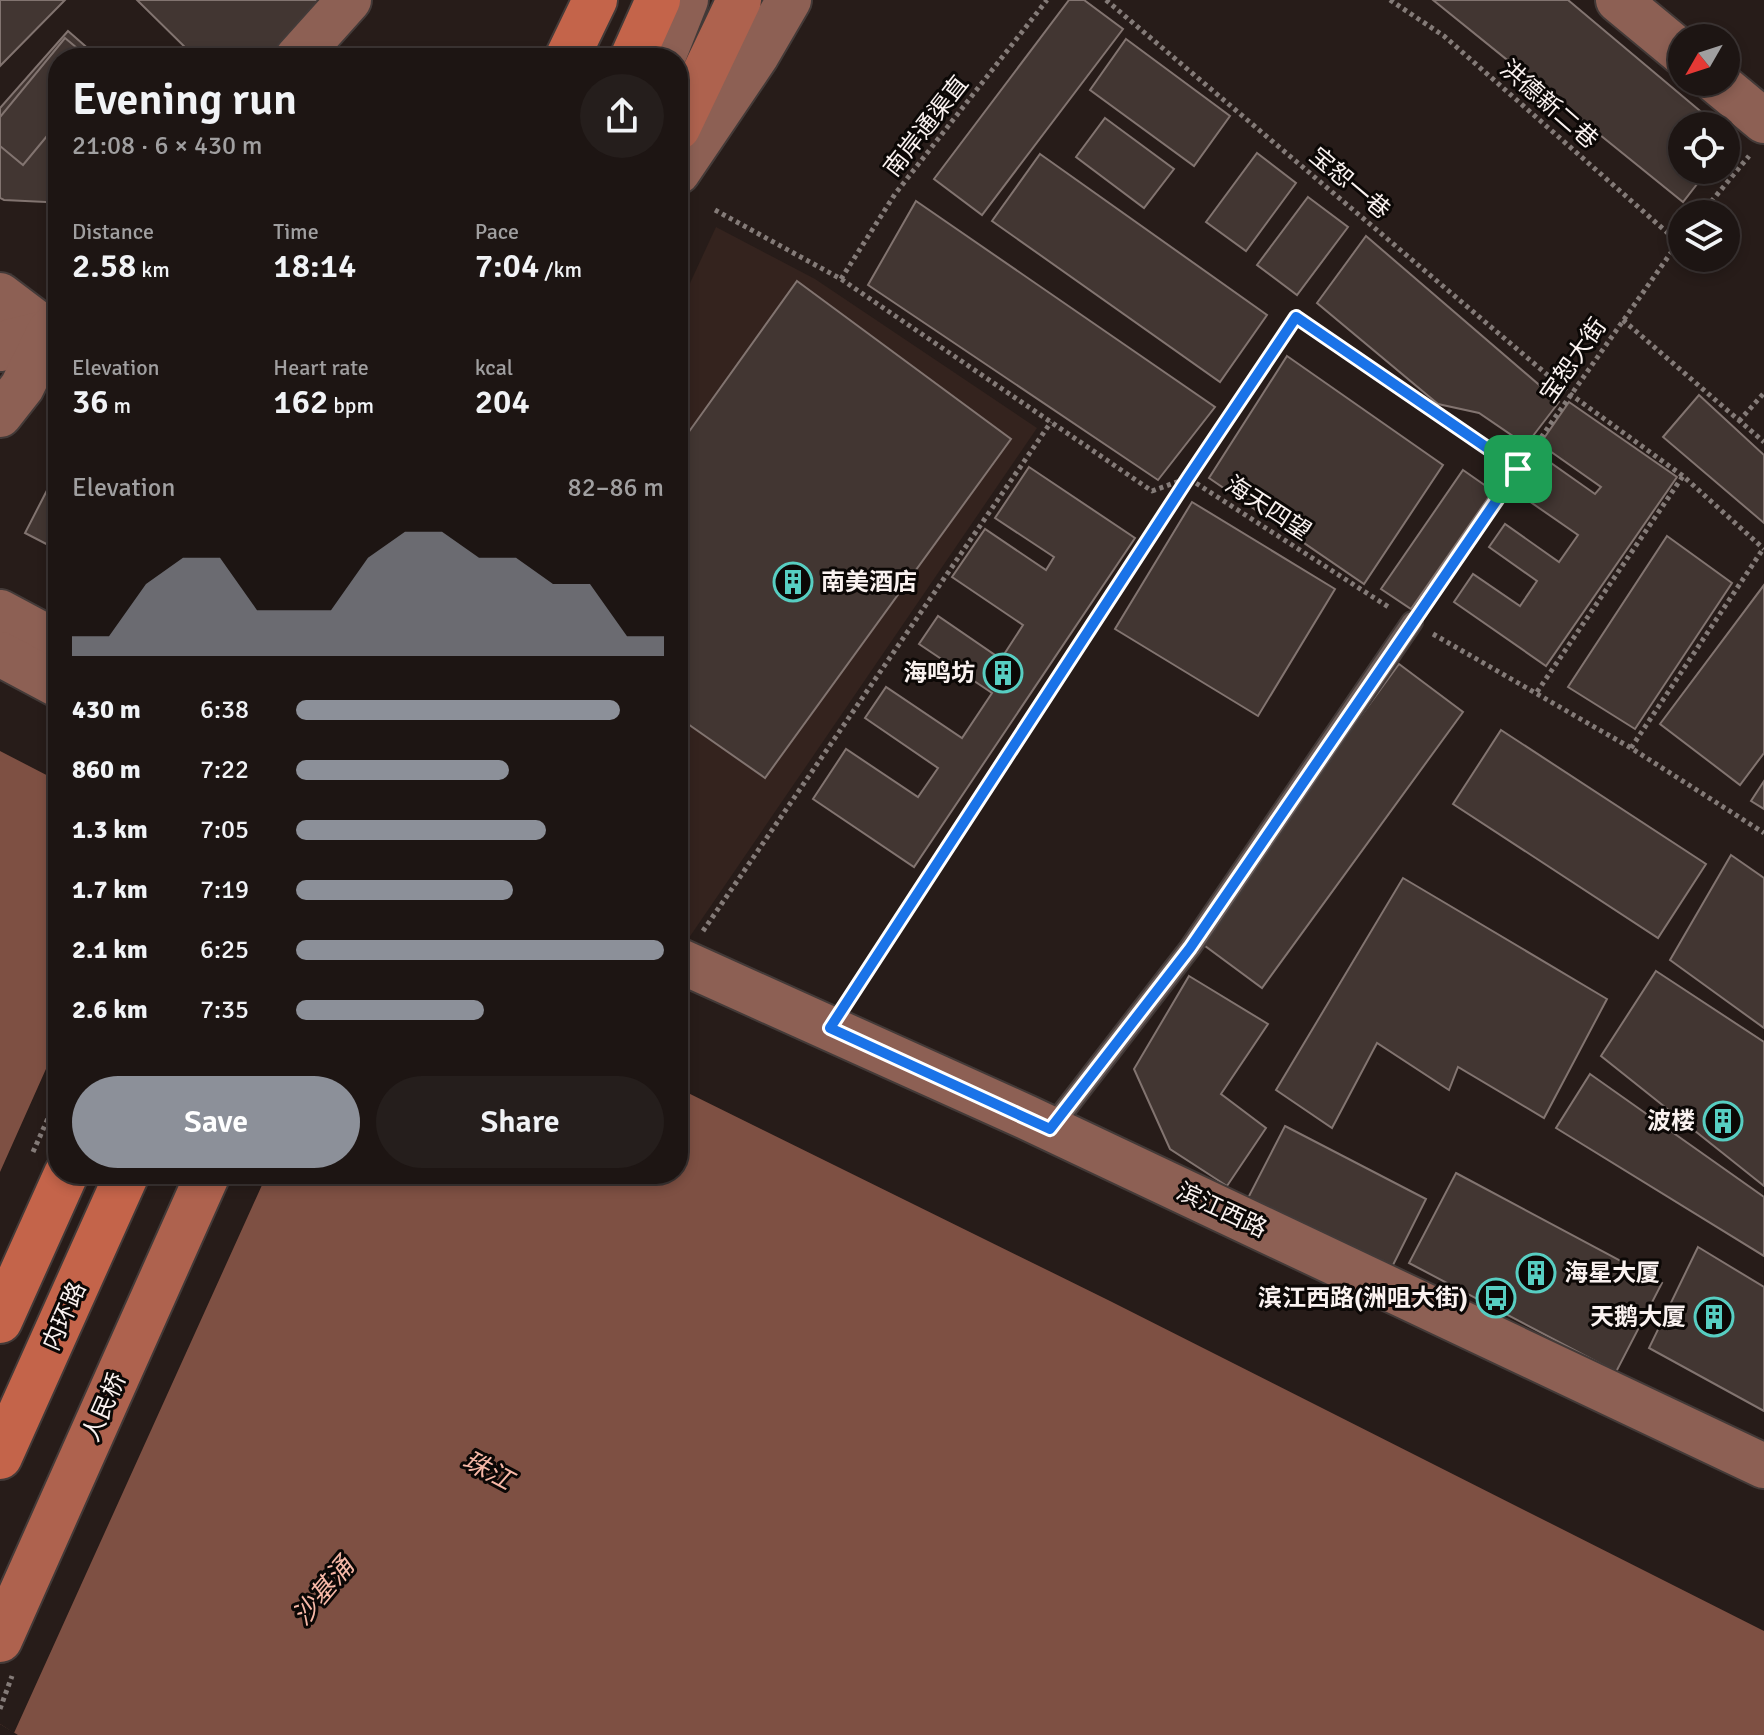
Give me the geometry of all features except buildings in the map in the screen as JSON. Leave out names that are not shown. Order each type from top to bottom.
[{"type":"highway","points":[[572,48],[595,0]]},
{"type":"highway","points":[[636,48],[658,0]]},
{"type":"highway","points":[[0,1321],[62,1184]]},
{"type":"highway","name":"内环路","points":[[0,1457],[123,1184]]},
{"type":"main road","points":[[306,48],[349,0]]},
{"type":"main road","points":[[667,48],[686,0]]},
{"type":"main road","points":[[688,54],[713,0]]},
{"type":"main road","points":[[688,107],[739,0]]},
{"type":"main road","points":[[688,157],[757,55],[789,0]]},
{"type":"main road","points":[[1618,0],[1668,41]]},
{"type":"main road","points":[[1728,96],[1760,135]]},
{"type":"main road","points":[[0,295],[48,324]]},
{"type":"main road","points":[[0,349],[11,341],[48,329]]},
{"type":"main road","points":[[0,415],[22,387],[48,337]]},
{"type":"main road","points":[[0,612],[48,638]]},
{"type":"main road","points":[[0,654],[48,680]]},
{"type":"main road","name":"滨江西路","points":[[688,965],[1050,1129],[1764,1466]]},
{"type":"main road","name":"人民桥","points":[[0,1588],[182,1184]]},
{"type":"main road","name":"人民桥","points":[[0,1640],[204,1184]]},
{"type":"lane","points":[[1050,1129],[1190,948],[1412,622]]},
{"type":"path","name":"南岸通渠直","points":[[841,279],[895,194],[1047,0]]},
{"type":"path","name":"宝恕一巷","points":[[1106,0],[1570,394],[1683,476],[1764,549]]},
{"type":"path","name":"洪德新二巷","points":[[1390,0],[1444,36],[1668,230]]},
{"type":"path","points":[[1711,200],[1760,135]]},
{"type":"path","name":"海天四望","points":[[715,210],[841,279],[1152,491],[1188,478],[1412,622],[1631,748],[1764,833]]},
{"type":"path","name":"宝恕大街","points":[[1412,622],[1668,257]]},
{"type":"path","points":[[830,1028],[1296,317],[1518,469]]},
{"type":"path","points":[[1623,319],[1764,442]]},
{"type":"path","points":[[1739,421],[1764,393]]},
{"type":"path","points":[[688,949],[1051,422]]},
{"type":"path","points":[[1537,692],[1683,476]]},
{"type":"path","points":[[1631,748],[1764,549]]},
{"type":"shaded area","name":"南美酒店","points":[[716,227],[815,279],[1037,428],[688,939],[688,287]]},
{"type":"water","points":[[0,751],[48,776],[48,1184],[688,1184],[688,1093],[1110,1301],[1764,1631],[1764,1735],[18,1735],[0,1724]]},
{"type":"pier","points":[[48,1064],[48,1184],[262,1184],[14,1733],[0,1724],[0,1172]]},
{"type":"place","name":"南美酒店","points":[[793,582]]},
{"type":"place","name":"海鸣坊","points":[[1003,673]]},
{"type":"place","name":"波楼","points":[[1723,1121]]},
{"type":"place","name":"海星大厦","points":[[1536,1273]]},
{"type":"place","name":"滨江西路(洲咀大街)","points":[[1496,1298]]},
{"type":"place","name":"天鹅大厦","points":[[1714,1317]]},
{"type":"route","points":[[1296,317],[1518,469],[1190,948],[1050,1129],[830,1028],[1296,317]]},
{"type":"water label","name":"珠江","points":[[488,1470]]},
{"type":"water label","name":"沙基涌","points":[[323,1591]]}]
